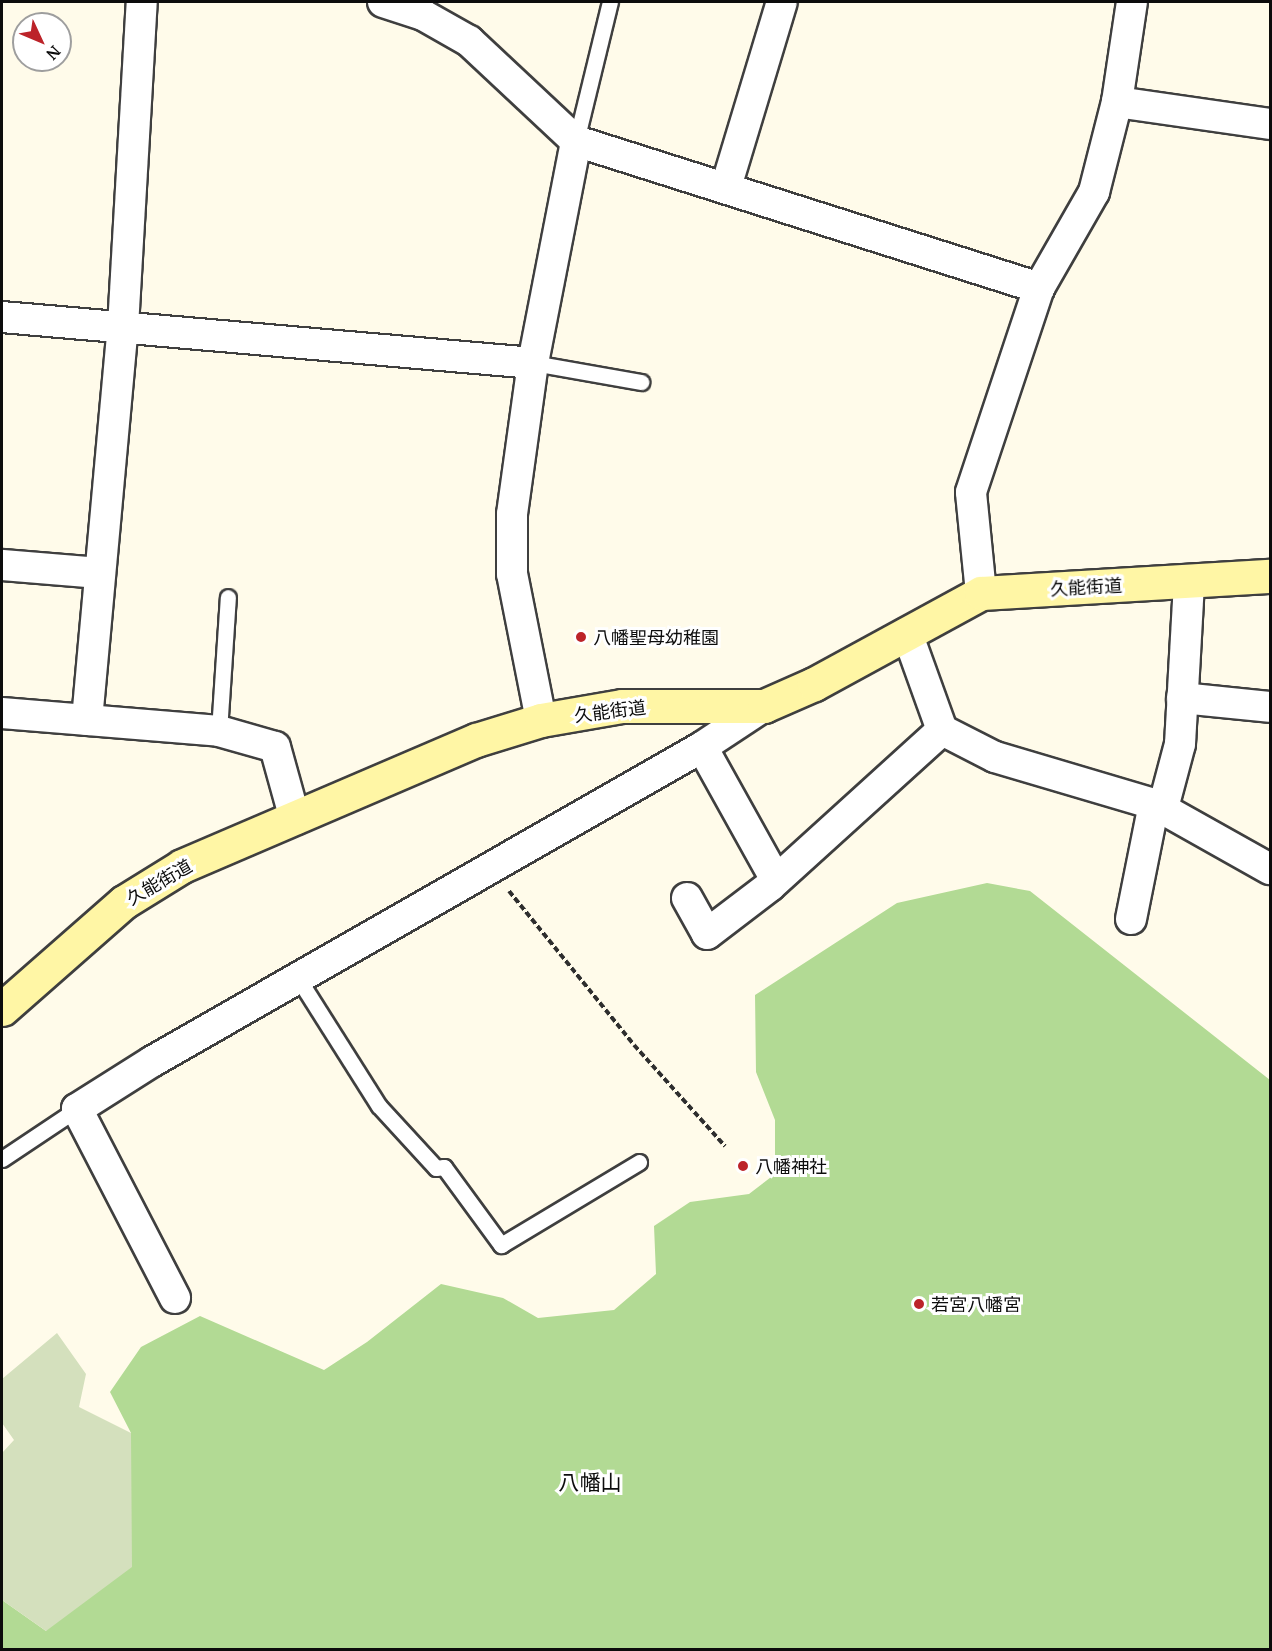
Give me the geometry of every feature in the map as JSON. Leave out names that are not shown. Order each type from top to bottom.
[{"type":"main road","name":"久能街道","points":[[2,1009],[124,902],[182,866],[476,740],[541,720],[622,706],[764,706],[814,684],[981,593],[1270,576]]},
{"type":"street","points":[[87,720],[123,327],[141,2]]},
{"type":"street","points":[[383,2],[423,15],[469,41],[576,141],[1039,288]]},
{"type":"street","points":[[726,187],[782,2]]},
{"type":"street","points":[[981,593],[972,492],[1039,288],[1094,192],[1117,102],[1132,2]]},
{"type":"street","points":[[1117,102],[1270,124]]},
{"type":"street","points":[[541,720],[512,574],[512,514],[533,363],[576,141]]},
{"type":"street","points":[[2,317],[533,363]]},
{"type":"street","points":[[2,565],[100,573]]},
{"type":"street","points":[[1131,919],[1158,806],[1180,744],[1189,582]]},
{"type":"street","points":[[907,633],[942,730],[996,758],[1158,806],[1270,868]]},
{"type":"street","points":[[1182,698],[1270,707]]},
{"type":"street","points":[[175,1298],[77,1109],[298,978],[702,747],[764,706]]},
{"type":"street","points":[[2,713],[219,731],[275,747],[295,819]]},
{"type":"street","points":[[687,898],[707,934],[776,880],[942,730]]},
{"type":"street","points":[[702,747],[776,880]]},
{"type":"lane","points":[[576,141],[610,2]]},
{"type":"lane","points":[[533,363],[641,382]]},
{"type":"lane","points":[[219,731],[228,597]]},
{"type":"lane","points":[[298,978],[379,1106],[436,1168],[444,1167],[501,1245],[639,1162]]},
{"type":"lane","points":[[2,1159],[77,1109]]},
{"type":"path","points":[[490,867],[634,1045],[726,1146]]},
{"type":"green space","points":[[987,883],[1030,891],[1270,1080],[1270,1649],[2,1650],[2,1600],[46,1631],[131,1433],[110,1392],[141,1347],[200,1316],[324,1370],[367,1342],[441,1284],[503,1298],[538,1318],[614,1310],[656,1274],[654,1226],[690,1202],[749,1194],[775,1174],[775,1120],[756,1072],[755,995],[897,903]]},
{"type":"green space","points":[[57,1333],[86,1374],[79,1407],[131,1433],[132,1567],[46,1631],[2,1600],[2,1453],[14,1440],[2,1423],[2,1379]]},
{"type":"place","name":"八幡聖母幼稚園","points":[[581,637]]},
{"type":"place","name":"八幡神社","points":[[743,1166]]},
{"type":"place","name":"若宮八幡宮","points":[[919,1304]]},
{"type":"district","name":"八幡山","points":[[590,1482]]}]
